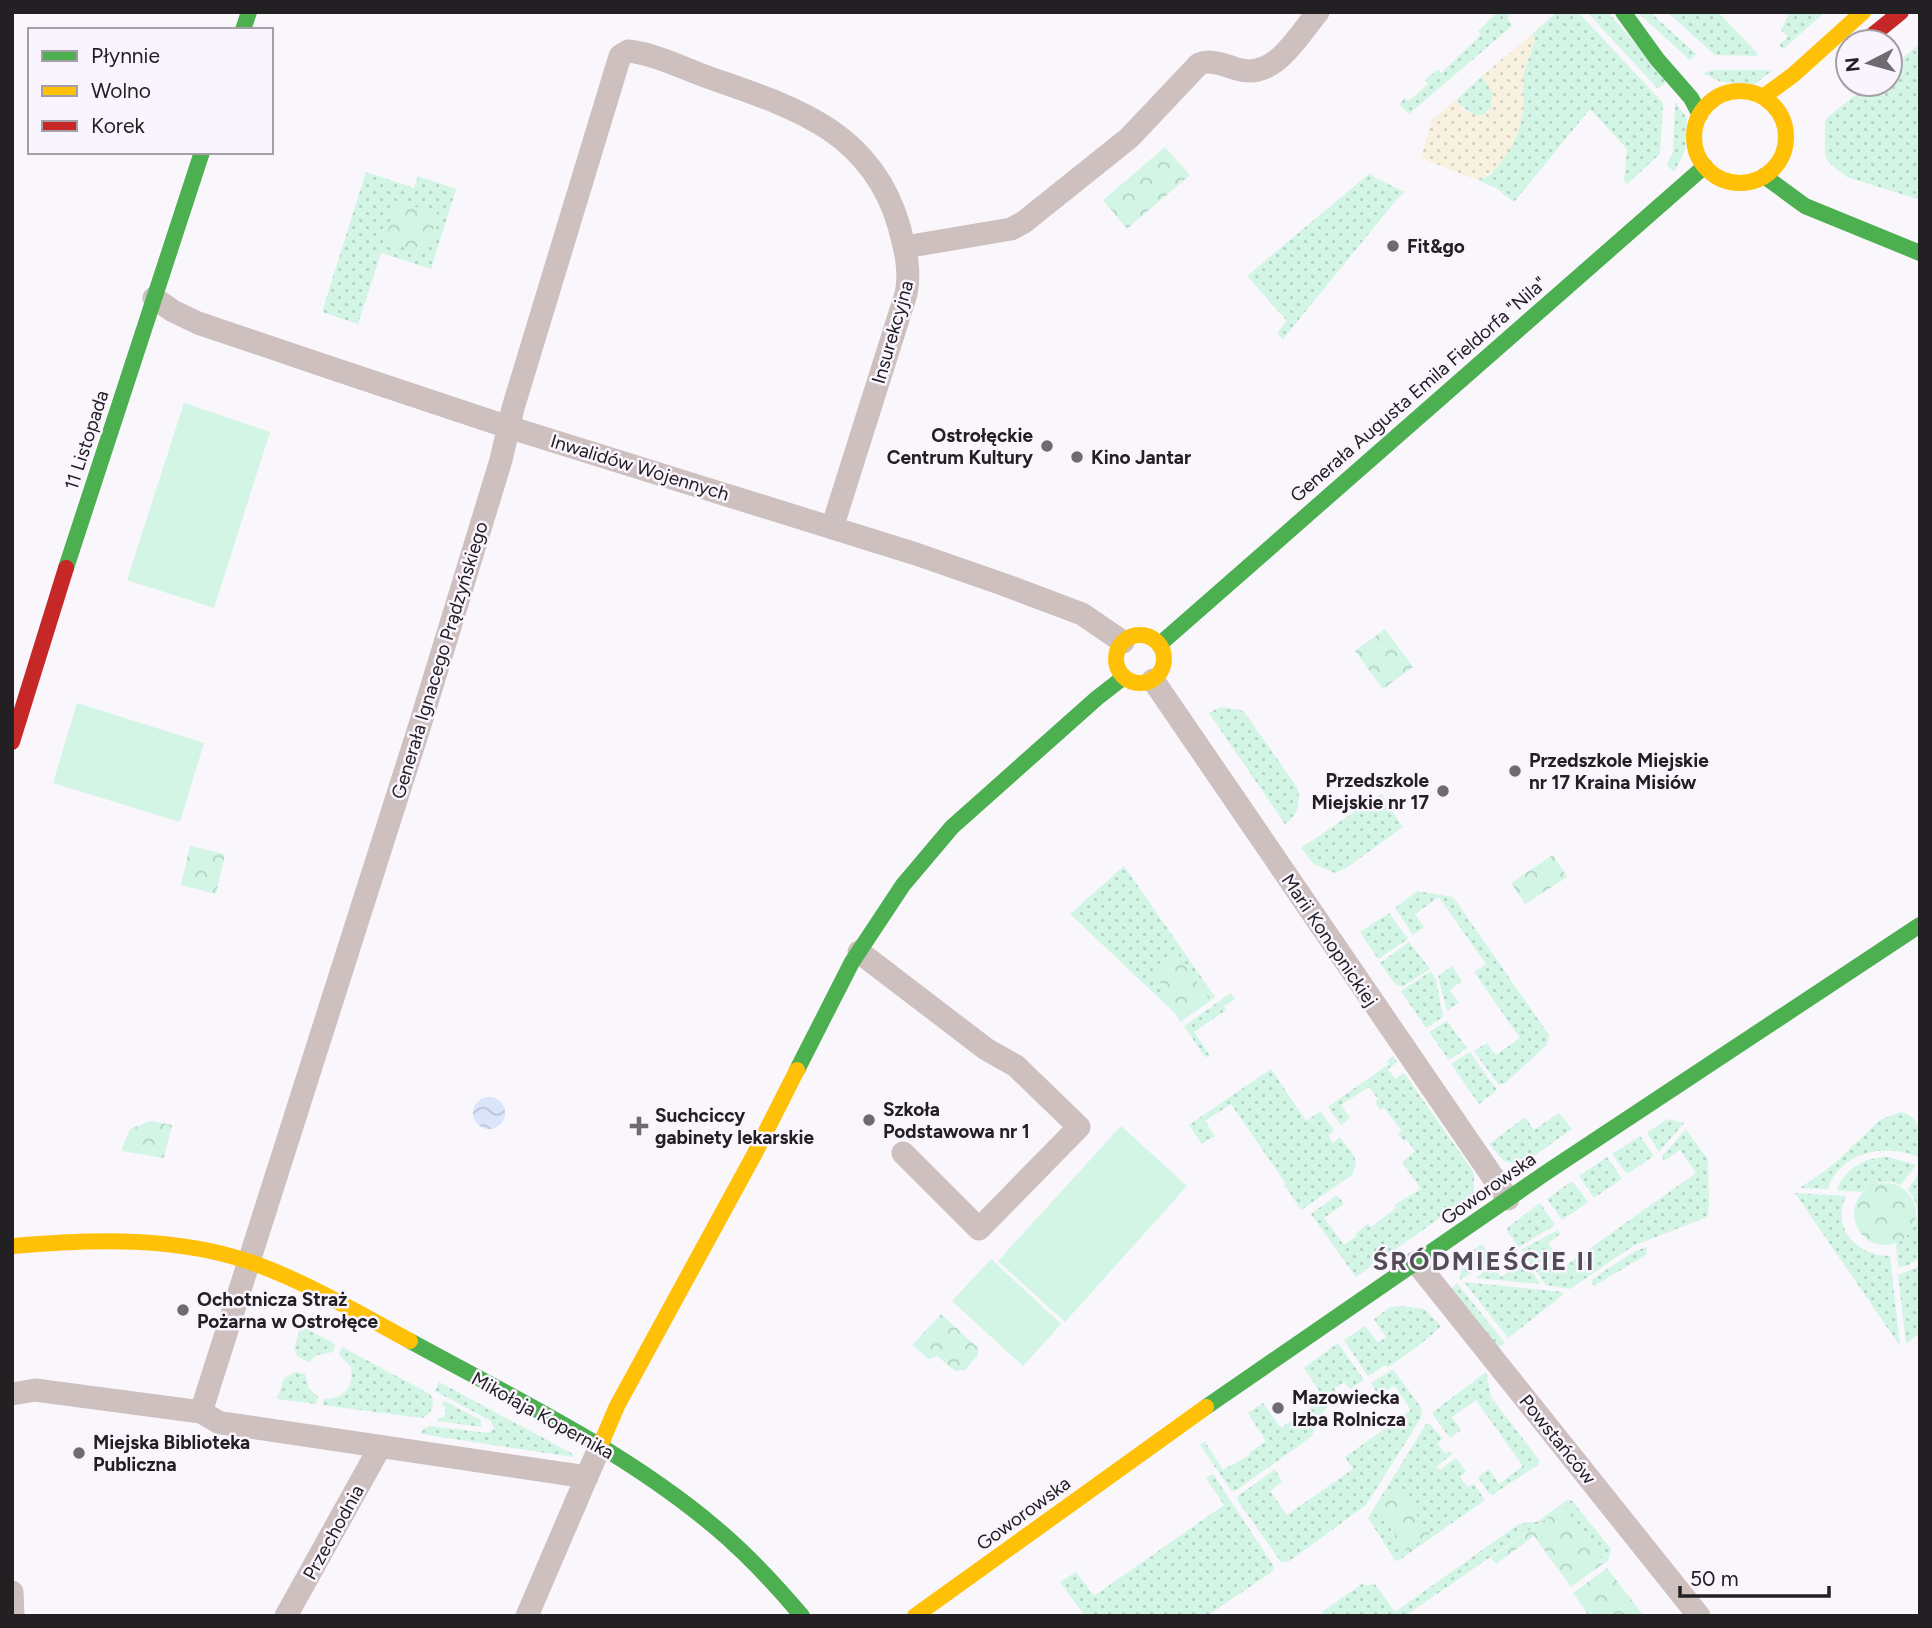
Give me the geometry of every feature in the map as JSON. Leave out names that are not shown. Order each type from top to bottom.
[{"type":"street","points":[[905,247],[1000,232],[1024,222],[1129,138],[1199,64],[1214,62],[1244,71],[1265,69],[1276,62],[1318,12]]},
{"type":"street","points":[[1763,97],[1793,75],[1863,12]]},
{"type":"street","points":[[1881,28],[1901,12]]},
{"type":"street","points":[[1627,17],[1650,32],[1676,55]]},
{"type":"street","points":[[1627,17],[1657,59],[1691,98],[1700,115]]},
{"type":"street","name":"Insurekcyjna","points":[[620,56],[628,51],[638,52],[783,104],[824,126],[859,155],[881,184],[891,204],[905,247],[909,280],[832,528]]},
{"type":"street","name":"Generała Ignacego Prądzyńskiego","points":[[250,1261],[419,728],[620,56]]},
{"type":"street","points":[[1705,81],[1728,93]]},
{"type":"street","points":[[1752,92],[1763,97],[1784,109],[1786,137],[1780,160],[1764,176],[1752,181],[1726,181],[1714,175],[1704,166],[1694,141],[1700,115],[1717,97],[1728,93],[1752,92]]},
{"type":"street","name":"11 Listopada","points":[[12,742],[57,594],[201,154]]},
{"type":"street","points":[[1780,160],[1794,175]]},
{"type":"street","name":"Generała Augusta Emila Fieldorfa \"Nila\"","points":[[1160,645],[1704,166]]},
{"type":"street","points":[[1764,176],[1805,206],[1920,253]]},
{"type":"street","points":[[1817,194],[1853,212],[1886,222]]},
{"type":"street","name":"Inwalidów Wojennych","points":[[155,298],[173,311],[198,323],[508,427],[980,576],[1082,614],[1122,642]]},
{"type":"street","points":[[1135,635],[1142,635],[1155,639],[1160,645],[1164,664],[1153,680],[1138,683],[1124,677],[1116,663],[1122,642],[1135,635]]},
{"type":"street","points":[[527,1616],[617,1406],[754,1155],[859,952],[903,885],[952,827],[1124,677]]},
{"type":"street","name":"Marii Konopnickiej","points":[[1153,680],[1508,1199]]},
{"type":"street","name":"Goworowska","points":[[915,1616],[1186,1421],[1416,1262],[1920,925]]},
{"type":"street","points":[[859,952],[986,1049],[1016,1066],[1079,1127],[979,1229],[903,1153]]},
{"type":"street","name":"Mikołaja Kopernika","points":[[12,1246],[88,1241],[153,1242],[250,1261],[288,1278],[409,1341],[643,1472],[730,1538],[762,1568],[802,1616]]},
{"type":"street","points":[[201,1412],[250,1261]]},
{"type":"street","name":"Powstańców","points":[[1416,1262],[1699,1616]]},
{"type":"street","name":"Mikołaja Kopernika","points":[[12,1394],[35,1390],[201,1412],[220,1423],[587,1478]]},
{"type":"street","name":"Przechodnia","points":[[286,1616],[380,1447]]},
{"type":"street","points":[[12,1592],[13,1616]]},
{"type":"green space","points":[[1498,12],[1508,12],[1508,20],[1513,25],[1409,114],[1399,104],[1405,98],[1409,101],[1428,84],[1425,80],[1438,69],[1441,73],[1481,35],[1478,31]]},
{"type":"green space","points":[[1557,12],[1578,12],[1663,103],[1660,154],[1627,184],[1624,180],[1627,149],[1590,109],[1514,202],[1496,188],[1477,180],[1489,176],[1507,154],[1523,113],[1523,74],[1535,41],[1532,34]]},
{"type":"green space","points":[[1587,12],[1608,12],[1667,81],[1658,89]]},
{"type":"green space","points":[[1637,12],[1650,12],[1696,54],[1690,60]]},
{"type":"green space","points":[[1667,12],[1718,12],[1757,56],[1715,55]]},
{"type":"green space","points":[[1790,12],[1825,12],[1783,49],[1779,45],[1788,37],[1781,30]]},
{"type":"green space","points":[[1920,44],[1920,200],[1847,177],[1827,160],[1825,151],[1825,122],[1852,98],[1904,98],[1904,57]]},
{"type":"green space","points":[[1714,70],[1773,70],[1755,84],[1721,82],[1702,73]]},
{"type":"green space","points":[[1482,76],[1493,93],[1491,106],[1484,116],[1475,116],[1459,104],[1457,99]]},
{"type":"green space","points":[[1675,102],[1687,118],[1685,151],[1674,172],[1667,165],[1673,152]]},
{"type":"green space","points":[[1165,147],[1190,175],[1127,229],[1103,200]]},
{"type":"green space","points":[[366,172],[414,188],[418,176],[456,189],[431,269],[381,253],[358,324],[322,312]]},
{"type":"green space","points":[[1370,173],[1405,192],[1283,339],[1277,333],[1287,321],[1247,276]]},
{"type":"green space","points":[[398,201],[438,214],[426,253],[385,240]]},
{"type":"green space","points":[[184,403],[270,432],[214,608],[127,580]]},
{"type":"green space","points":[[1385,629],[1413,667],[1383,689],[1355,651]]},
{"type":"green space","points":[[77,703],[204,743],[180,822],[53,783]]},
{"type":"green space","points":[[1220,707],[1245,713],[1298,789],[1297,809],[1285,824],[1209,713]]},
{"type":"green space","points":[[1381,794],[1403,827],[1335,873],[1314,864],[1301,848]]},
{"type":"green space","points":[[190,846],[225,854],[216,894],[181,885]]},
{"type":"green space","points":[[1553,855],[1567,877],[1525,904],[1511,883]]},
{"type":"green space","points":[[1124,866],[1215,997],[1180,1022],[1175,1013],[1070,914]]},
{"type":"green space","points":[[1417,891],[1453,897],[1549,1035],[1547,1045],[1504,1084],[1498,1084],[1474,1051],[1487,1043],[1496,1055],[1520,1038],[1474,972],[1486,964],[1439,897],[1415,914],[1424,927],[1413,935],[1395,908]]},
{"type":"green space","points":[[1389,913],[1408,939],[1378,959],[1360,932]]},
{"type":"green space","points":[[1409,942],[1430,969],[1402,987],[1396,985],[1380,963]]},
{"type":"green space","points":[[1178,954],[1210,1001],[1183,1020],[1164,998],[1164,986],[1150,973]]},
{"type":"green space","points":[[1452,966],[1462,981],[1450,990],[1459,1003],[1447,1011],[1438,976]]},
{"type":"green space","points":[[1431,971],[1436,980],[1443,1017],[1426,1028],[1401,991]]},
{"type":"green space","points":[[1231,993],[1235,999],[1224,1006],[1226,1010],[1194,1032],[1210,1056],[1205,1057],[1184,1026]]},
{"type":"green space","points":[[1447,1021],[1467,1048],[1449,1060],[1429,1032]]},
{"type":"green space","points":[[1470,1052],[1497,1090],[1479,1104],[1451,1064]]},
{"type":"green space","points":[[1393,1056],[1397,1062],[1388,1069],[1395,1079],[1404,1073],[1474,1173],[1474,1194],[1356,1277],[1311,1214],[1337,1195],[1344,1204],[1324,1218],[1344,1245],[1368,1224],[1371,1227],[1396,1208],[1394,1205],[1421,1189],[1402,1162],[1415,1151],[1407,1140],[1404,1141],[1398,1134],[1402,1131],[1384,1108],[1380,1110],[1375,1102],[1378,1099],[1369,1087],[1341,1105],[1350,1118],[1341,1125],[1328,1107],[1389,1064],[1387,1061]]},
{"type":"green space","points":[[1271,1069],[1306,1121],[1321,1111],[1334,1131],[1328,1135],[1333,1143],[1340,1137],[1354,1156],[1356,1164],[1352,1175],[1301,1210],[1231,1104],[1205,1121],[1215,1136],[1202,1144],[1189,1125]]},
{"type":"green space","points":[[1901,1112],[1914,1119],[1917,1124],[1920,1158],[1894,1151],[1866,1153],[1843,1166],[1828,1189],[1800,1188],[1834,1164],[1880,1120]]},
{"type":"green space","points":[[1559,1113],[1572,1129],[1521,1165],[1504,1161],[1489,1144],[1525,1117],[1534,1130]]},
{"type":"green space","points":[[1667,1119],[1684,1123],[1659,1152],[1647,1133]]},
{"type":"green space","points":[[150,1121],[172,1125],[164,1158],[121,1151],[130,1129]]},
{"type":"green space","points":[[1121,1126],[1187,1186],[1065,1322],[998,1261]]},
{"type":"green space","points":[[1686,1129],[1708,1160],[1707,1217],[1633,1246],[1570,1289],[1546,1285],[1521,1250],[1558,1230],[1560,1234],[1548,1243],[1565,1266],[1696,1173],[1680,1150],[1664,1161],[1662,1156]]},
{"type":"green space","points":[[1640,1136],[1654,1156],[1627,1174],[1612,1154]]},
{"type":"green space","points":[[1607,1157],[1622,1179],[1594,1198],[1579,1176]]},
{"type":"green space","points":[[1889,1157],[1916,1165],[1901,1185],[1882,1182],[1861,1192],[1837,1190],[1845,1175],[1857,1165],[1872,1159]]},
{"type":"green space","points":[[1920,1172],[1920,1258],[1898,1267],[1896,1244],[1914,1226],[1917,1212],[1908,1189]]},
{"type":"green space","points":[[1572,1181],[1588,1202],[1562,1220],[1547,1199]]},
{"type":"green space","points":[[1879,1183],[1891,1183],[1907,1192],[1914,1202],[1914,1226],[1907,1236],[1891,1245],[1879,1245],[1868,1240],[1859,1231],[1854,1220],[1854,1208],[1859,1197],[1868,1188]]},
{"type":"green space","points":[[1795,1193],[1846,1196],[1842,1219],[1850,1238],[1867,1251],[1890,1256],[1900,1346]]},
{"type":"green space","points":[[1540,1203],[1555,1225],[1519,1247],[1507,1231],[1508,1227]]},
{"type":"green space","points":[[1482,1244],[1492,1259],[1460,1280],[1465,1258]]},
{"type":"green space","points":[[1647,1247],[1646,1255],[1594,1286],[1591,1280],[1635,1251]]},
{"type":"green space","points":[[1515,1248],[1541,1284],[1475,1278],[1492,1266],[1501,1277],[1515,1267],[1506,1255]]},
{"type":"green space","points":[[991,1259],[1061,1324],[1023,1366],[952,1301]]},
{"type":"green space","points":[[1920,1266],[1920,1333],[1906,1344],[1898,1275]]},
{"type":"green space","points":[[1464,1282],[1562,1292],[1563,1295],[1508,1338]]},
{"type":"green space","points":[[1457,1283],[1505,1343],[1498,1348],[1451,1289]]},
{"type":"green space","points":[[1390,1307],[1424,1309],[1441,1326],[1388,1367],[1385,1365],[1368,1376],[1344,1340],[1365,1326],[1378,1343],[1386,1337],[1374,1319]]},
{"type":"green space","points":[[941,1314],[978,1348],[978,1355],[965,1370],[955,1371],[937,1356],[929,1359],[912,1345]]},
{"type":"green space","points":[[301,1326],[335,1344],[333,1352],[317,1355],[309,1362],[297,1356],[294,1348]]},
{"type":"green space","points":[[1338,1343],[1364,1380],[1350,1389],[1344,1382],[1334,1389],[1340,1397],[1325,1409],[1311,1437],[1235,1491],[1231,1490],[1200,1445],[1205,1442],[1223,1470],[1250,1455],[1249,1453],[1266,1441],[1248,1413],[1263,1403],[1281,1428],[1324,1398],[1304,1368]]},
{"type":"green space","points":[[342,1347],[430,1394],[433,1401],[431,1411],[422,1418],[322,1405],[324,1399],[337,1397],[349,1386],[351,1367],[339,1354]]},
{"type":"green space","points":[[1393,1369],[1422,1409],[1421,1418],[1366,1505],[1288,1562],[1281,1562],[1238,1501],[1238,1496],[1275,1469],[1282,1482],[1270,1491],[1287,1515],[1353,1469],[1345,1457],[1411,1410],[1394,1385],[1379,1396],[1371,1383]]},
{"type":"green space","points":[[295,1372],[305,1374],[309,1389],[318,1396],[316,1404],[277,1399],[284,1378]]},
{"type":"green space","points":[[1486,1372],[1491,1397],[1539,1460],[1539,1464],[1492,1495],[1478,1477],[1489,1469],[1499,1484],[1523,1466],[1476,1400],[1452,1417],[1461,1430],[1450,1438],[1433,1415],[1433,1412]]},
{"type":"green space","points":[[439,1382],[573,1454],[573,1457],[421,1434],[423,1429],[429,1426],[488,1433],[494,1429],[491,1421],[435,1391]]},
{"type":"green space","points":[[444,1401],[481,1420],[481,1427],[437,1421],[444,1417]]},
{"type":"green space","points":[[1429,1423],[1443,1439],[1437,1443],[1445,1454],[1450,1451],[1452,1454],[1436,1467],[1440,1470],[1456,1458],[1466,1472],[1460,1477],[1468,1487],[1474,1484],[1485,1500],[1398,1561],[1368,1518]]},
{"type":"green space","points":[[1213,1474],[1273,1565],[1273,1571],[1207,1616],[1085,1616],[1060,1582],[1085,1566],[1076,1572],[1094,1596],[1224,1505],[1206,1478]]},
{"type":"green space","points":[[1399,1488],[1430,1535],[1406,1551],[1375,1505]]},
{"type":"green space","points":[[1567,1500],[1572,1501],[1611,1549],[1608,1561],[1604,1563],[1563,1507],[1405,1616],[1322,1616],[1323,1611],[1362,1584],[1368,1586],[1374,1583],[1395,1612],[1516,1526],[1537,1522]]},
{"type":"green space","points":[[1564,1506],[1604,1563],[1571,1587],[1534,1536],[1496,1564],[1491,1558]]},
{"type":"green space","points":[[1607,1568],[1644,1616],[1589,1616],[1573,1593]]},
{"type":"sand","points":[[1532,34],[1535,41],[1523,77],[1520,125],[1513,144],[1494,170],[1477,180],[1421,158],[1432,119],[1457,99],[1467,112],[1484,115],[1491,106],[1493,93],[1482,76]]},
{"type":"water","points":[[489,1097],[500,1102],[505,1113],[500,1124],[489,1129],[478,1124],[473,1113],[478,1102]]},
{"type":"traffic: fast","points":[[244,28],[249,12]]},
{"type":"traffic: fast","points":[[1623,12],[1657,59],[1691,98],[1700,115]]},
{"type":"traffic: fast","points":[[66,568],[201,154]]},
{"type":"traffic: fast","points":[[1160,644],[1705,166]]},
{"type":"traffic: fast","points":[[1764,176],[1805,206],[1920,253]]},
{"type":"traffic: fast","points":[[797,1070],[852,962],[903,885],[952,827],[1124,677]]},
{"type":"traffic: fast","points":[[1206,1407],[1547,1172],[1920,925]]},
{"type":"traffic: fast","points":[[410,1341],[568,1427],[644,1474],[728,1538],[802,1616]]},
{"type":"traffic: slow","points":[[1763,97],[1793,75],[1863,12]]},
{"type":"traffic: slow","points":[[1740,91],[1757,95],[1772,105],[1782,120],[1786,137],[1782,154],[1772,169],[1757,179],[1740,183],[1723,179],[1708,169],[1698,154],[1694,137],[1698,120],[1708,105],[1723,95],[1740,91]]},
{"type":"traffic: slow","points":[[1140,635],[1157,642],[1164,659],[1157,676],[1140,683],[1123,676],[1116,659],[1123,642],[1140,635]]},
{"type":"traffic: slow","points":[[600,1446],[617,1406],[754,1155],[797,1070]]},
{"type":"traffic: slow","points":[[12,1246],[136,1242],[197,1248],[227,1255],[296,1281],[410,1341]]},
{"type":"traffic: slow","points":[[915,1616],[1206,1407]]},
{"type":"traffic: jam","points":[[1881,28],[1901,12]]},
{"type":"traffic: jam","points":[[12,742],[66,568]]},
{"type":"place","name":"Fit&go","points":[[1393,246]]},
{"type":"place","name":"Ostrołęckie Centrum Kultury","points":[[1047,446]]},
{"type":"place","name":"Kino Jantar","points":[[1077,457]]},
{"type":"place","name":"Przedszkole Miejskie nr 17 Kraina Misiów","points":[[1515,771]]},
{"type":"place","name":"Przedszkole Miejskie nr 17","points":[[1443,791]]},
{"type":"place","name":"Szkoła Podstawowa nr 1","points":[[869,1120]]},
{"type":"place","name":"Suchciccy gabinety lekarskie","points":[[639,1126]]},
{"type":"place","name":"Ochotnicza Straż Pożarna w Ostrołęce","points":[[183,1310]]},
{"type":"place","name":"Mazowiecka Izba Rolnicza","points":[[1278,1408]]},
{"type":"place","name":"Miejska Biblioteka Publiczna","points":[[79,1453]]},
{"type":"district","name":"ŚRÓDMIEŚCIE II","points":[[1484,1261]]}]
